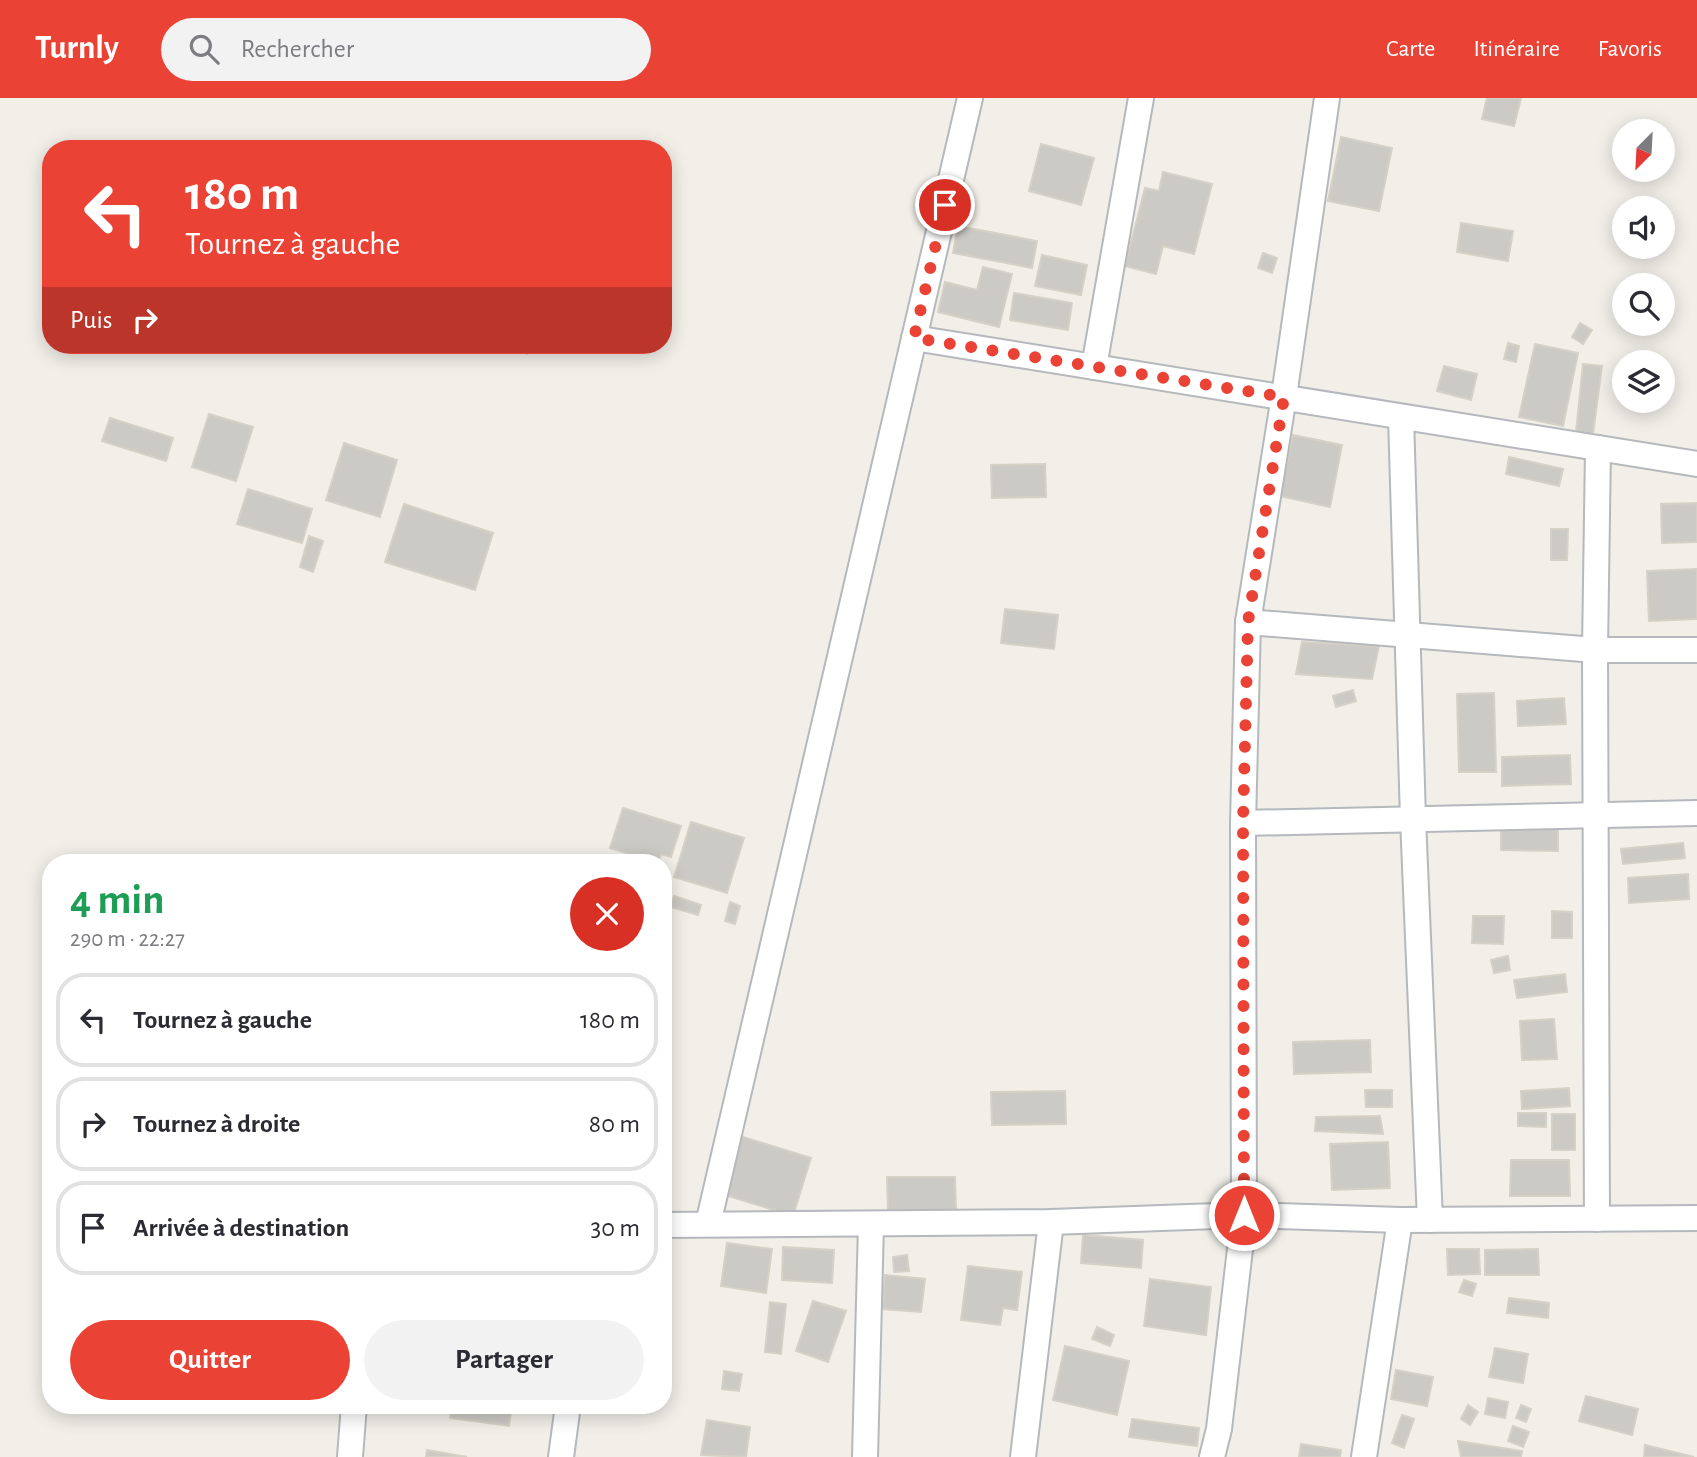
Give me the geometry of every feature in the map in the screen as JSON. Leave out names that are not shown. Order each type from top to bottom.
[{"type":"street","points":[[708,1224],[970,98]]},
{"type":"street","points":[[1094,367],[1142,98]]},
{"type":"street","points":[[1212,1457],[1219,1429],[1244,1215],[1243,823],[1248,622],[1327,98]]},
{"type":"street","points":[[914,338],[1697,464]]},
{"type":"street","points":[[1401,417],[1413,819],[1430,1220]]},
{"type":"street","points":[[1597,1219],[1595,650],[1598,448]]},
{"type":"street","points":[[1248,622],[1595,650],[1697,650]]},
{"type":"street","points":[[1243,823],[1697,813]]},
{"type":"street","points":[[672,1225],[1051,1222],[1244,1215],[1400,1220],[1697,1218]]},
{"type":"street","points":[[1364,1457],[1400,1220]]},
{"type":"street","points":[[1023,1457],[1051,1222]]},
{"type":"street","points":[[865,1457],[871,1224]]},
{"type":"street","points":[[350,1457],[353,1414]]},
{"type":"street","points":[[561,1457],[567,1414]]},
{"type":"building","points":[[1487,98],[1521,98],[1514,126],[1482,119]]},
{"type":"building","points":[[1341,137],[1392,148],[1379,211],[1328,201]]},
{"type":"building","points":[[1041,144],[1094,158],[1081,205],[1029,191]]},
{"type":"building","points":[[1163,172],[1212,184],[1194,254],[1163,246],[1156,274],[1125,266],[1145,188],[1159,191]]},
{"type":"building","points":[[1461,223],[1513,231],[1508,261],[1457,252]]},
{"type":"building","points":[[958,226],[1037,241],[1032,268],[953,253]]},
{"type":"building","points":[[1263,253],[1277,258],[1272,273],[1258,268]]},
{"type":"building","points":[[1042,255],[1087,265],[1081,295],[1035,286]]},
{"type":"building","points":[[983,267],[1012,274],[999,327],[938,312],[945,282],[977,290]]},
{"type":"building","points":[[1014,293],[1072,303],[1068,330],[1010,320]]},
{"type":"building","points":[[1580,323],[1592,330],[1583,344],[1572,337]]},
{"type":"building","points":[[1508,343],[1519,346],[1516,362],[1504,359]]},
{"type":"building","points":[[1535,344],[1578,353],[1563,426],[1519,417]]},
{"type":"building","points":[[1583,364],[1602,366],[1593,434],[1576,432]]},
{"type":"building","points":[[1444,366],[1477,374],[1471,400],[1437,391]]},
{"type":"building","points":[[209,414],[253,427],[236,481],[192,467]]},
{"type":"building","points":[[110,418],[173,438],[166,461],[102,441]]},
{"type":"building","points":[[1293,435],[1342,445],[1330,507],[1280,496]]},
{"type":"building","points":[[344,443],[397,460],[380,517],[326,500]]},
{"type":"building","points":[[1509,457],[1563,469],[1559,486],[1506,474]]},
{"type":"building","points":[[1045,464],[1046,497],[992,498],[991,465]]},
{"type":"building","points":[[248,489],[312,509],[302,543],[237,524]]},
{"type":"building","points":[[1697,503],[1697,542],[1662,543],[1661,504]]},
{"type":"building","points":[[404,504],[493,533],[475,590],[385,562]]},
{"type":"building","points":[[1551,529],[1568,529],[1567,560],[1551,560]]},
{"type":"building","points":[[309,536],[323,541],[313,572],[300,567]]},
{"type":"building","points":[[1697,569],[1697,619],[1649,621],[1647,571]]},
{"type":"building","points":[[1005,609],[1058,615],[1054,649],[1001,643]]},
{"type":"building","points":[[1302,642],[1379,646],[1372,679],[1296,674]]},
{"type":"building","points":[[1353,690],[1356,701],[1336,707],[1333,696]]},
{"type":"building","points":[[1494,693],[1496,772],[1459,772],[1457,694]]},
{"type":"building","points":[[1564,698],[1566,724],[1518,726],[1517,701]]},
{"type":"building","points":[[1570,755],[1571,784],[1502,786],[1502,757]]},
{"type":"building","points":[[623,808],[681,826],[672,854],[630,854],[610,848]]},
{"type":"building","points":[[691,822],[744,838],[727,893],[674,877]]},
{"type":"building","points":[[1501,828],[1558,828],[1558,851],[1501,850]]},
{"type":"building","points":[[1683,843],[1685,858],[1623,864],[1621,849]]},
{"type":"building","points":[[1688,874],[1689,899],[1629,903],[1628,878]]},
{"type":"building","points":[[674,896],[701,905],[698,915],[672,907]]},
{"type":"building","points":[[730,902],[740,906],[735,924],[725,921]]},
{"type":"building","points":[[1552,911],[1572,912],[1572,938],[1552,938]]},
{"type":"building","points":[[1473,916],[1504,916],[1503,944],[1472,943]]},
{"type":"building","points":[[1508,956],[1510,970],[1494,973],[1491,960]]},
{"type":"building","points":[[1565,974],[1567,992],[1517,998],[1514,980]]},
{"type":"building","points":[[1554,1019],[1557,1059],[1522,1060],[1520,1021]]},
{"type":"building","points":[[1370,1040],[1371,1072],[1294,1074],[1293,1042]]},
{"type":"building","points":[[1569,1088],[1570,1106],[1522,1109],[1521,1091]]},
{"type":"building","points":[[1365,1090],[1392,1090],[1392,1107],[1366,1107]]},
{"type":"building","points":[[1065,1091],[1066,1124],[992,1125],[991,1092]]},
{"type":"building","points":[[1518,1113],[1546,1113],[1546,1127],[1518,1126]]},
{"type":"building","points":[[1552,1114],[1575,1114],[1575,1150],[1552,1150]]},
{"type":"building","points":[[1380,1116],[1383,1134],[1315,1131],[1316,1117]]},
{"type":"building","points":[[740,1136],[811,1158],[793,1216],[722,1194]]},
{"type":"building","points":[[1388,1142],[1390,1188],[1332,1190],[1330,1144]]},
{"type":"building","points":[[1511,1160],[1569,1160],[1570,1196],[1510,1196]]},
{"type":"building","points":[[887,1177],[955,1177],[956,1210],[888,1210]]},
{"type":"building","points":[[1083,1235],[1143,1240],[1141,1268],[1081,1263]]},
{"type":"building","points":[[727,1243],[772,1249],[766,1293],[721,1286]]},
{"type":"building","points":[[783,1247],[834,1250],[832,1283],[782,1280]]},
{"type":"building","points":[[1447,1249],[1479,1249],[1480,1274],[1448,1275]]},
{"type":"building","points":[[1538,1249],[1539,1275],[1485,1275],[1485,1250]]},
{"type":"building","points":[[907,1255],[909,1271],[894,1272],[893,1257]]},
{"type":"building","points":[[968,1266],[1022,1272],[1017,1310],[1003,1308],[1000,1325],[961,1320]]},
{"type":"building","points":[[885,1275],[925,1279],[921,1312],[882,1309]]},
{"type":"building","points":[[1150,1279],[1211,1287],[1206,1335],[1144,1326]]},
{"type":"building","points":[[1464,1280],[1476,1284],[1472,1296],[1459,1292]]},
{"type":"building","points":[[1509,1298],[1549,1303],[1548,1318],[1507,1313]]},
{"type":"building","points":[[813,1301],[846,1311],[828,1362],[796,1351]]},
{"type":"building","points":[[770,1302],[786,1304],[781,1354],[765,1352]]},
{"type":"building","points":[[1097,1327],[1114,1335],[1110,1346],[1092,1339]]},
{"type":"building","points":[[1065,1346],[1129,1361],[1117,1415],[1053,1400]]},
{"type":"building","points":[[1495,1348],[1528,1354],[1523,1383],[1489,1377]]},
{"type":"building","points":[[1396,1370],[1433,1377],[1427,1406],[1391,1399]]},
{"type":"building","points":[[724,1371],[742,1374],[739,1391],[722,1389]]},
{"type":"building","points":[[1586,1396],[1638,1409],[1632,1435],[1579,1421]]},
{"type":"building","points":[[1488,1398],[1508,1402],[1505,1418],[1485,1414]]},
{"type":"building","points":[[1468,1405],[1478,1412],[1470,1425],[1461,1419]]},
{"type":"building","points":[[1521,1405],[1531,1409],[1526,1422],[1516,1418]]},
{"type":"building","points":[[451,1414],[511,1414],[509,1426],[450,1418]]},
{"type":"building","points":[[1402,1415],[1414,1419],[1404,1448],[1392,1443]]},
{"type":"building","points":[[1132,1419],[1199,1428],[1197,1446],[1129,1437]]},
{"type":"building","points":[[707,1420],[750,1427],[746,1457],[701,1455]]},
{"type":"building","points":[[1513,1426],[1529,1432],[1523,1447],[1508,1441]]},
{"type":"building","points":[[1458,1441],[1522,1451],[1521,1457],[1461,1457]]},
{"type":"building","points":[[1301,1444],[1341,1450],[1340,1457],[1299,1457]]},
{"type":"building","points":[[1645,1445],[1694,1457],[1644,1457]]},
{"type":"building","points":[[427,1450],[467,1457],[426,1457]]},
{"type":"route","points":[[945,205],[914,338],[1284,397],[1248,622],[1243,823],[1244,1215]]}]
